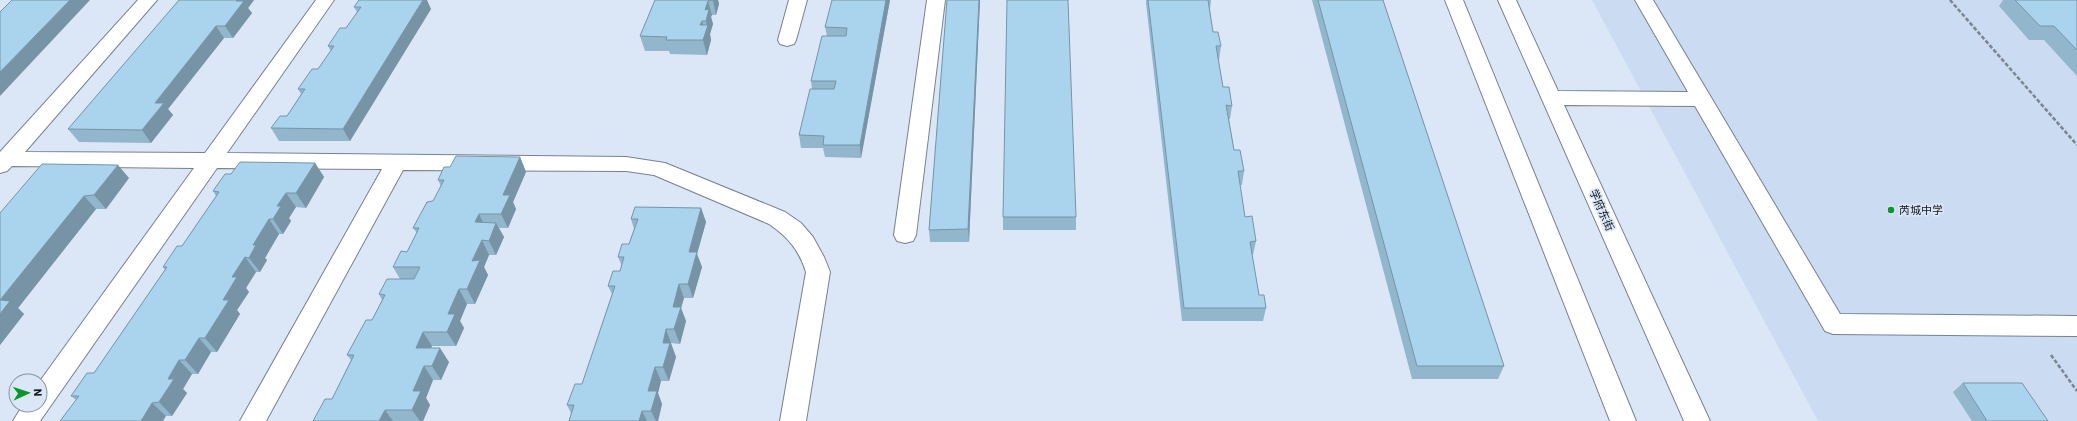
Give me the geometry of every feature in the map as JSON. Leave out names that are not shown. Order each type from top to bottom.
[{"type":"street","points":[[2,161],[148,0]]},
{"type":"street","points":[[48,390],[325,0]]},
{"type":"street","points":[[787,40],[798,0]]},
{"type":"street","points":[[905,235],[936,0]]},
{"type":"street","points":[[1454,0],[1623,421]]},
{"type":"street","name":"学府东街","points":[[1507,0],[1697,421]]},
{"type":"street","points":[[1644,0],[1833,324],[2077,326]]},
{"type":"street","points":[[1551,98],[1702,99]]},
{"type":"street","points":[[2,161],[626,164],[657,168],[759,209],[777,218],[793,229],[805,243],[813,257],[818,272],[792,421]]},
{"type":"street","points":[[254,421],[397,162]]},
{"type":"path","points":[[1950,0],[2077,145]]},
{"type":"path","points":[[2030,325],[2077,391]]},
{"type":"shaded area","name":"芮城中学","points":[[1592,0],[2077,0],[2077,421],[1818,421]]},
{"type":"building","points":[[12,0],[70,0],[0,72],[0,12]]},
{"type":"building","points":[[179,0],[244,1],[225,26],[216,26],[155,103],[164,103],[142,130],[68,129]]},
{"type":"building","points":[[359,0],[423,0],[343,129],[271,128],[280,116],[287,116],[305,89],[298,89],[312,69],[318,69],[334,46],[328,46],[340,28],[346,28],[361,7],[354,7]]},
{"type":"building","points":[[655,0],[713,0],[708,1],[705,10],[709,9],[706,21],[702,21],[700,25],[708,25],[703,40],[666,40],[667,37],[640,36]]},
{"type":"building","points":[[832,0],[886,0],[860,145],[823,145],[824,136],[799,135],[810,89],[834,89],[836,81],[811,81],[822,36],[846,36],[847,28],[825,27]]},
{"type":"building","points":[[947,0],[979,0],[968,229],[929,230]]},
{"type":"building","points":[[1007,0],[1068,0],[1076,217],[1003,217]]},
{"type":"building","points":[[1148,0],[1208,0],[1213,32],[1218,32],[1221,46],[1216,46],[1223,87],[1229,87],[1232,106],[1226,105],[1234,150],[1240,150],[1244,171],[1238,171],[1245,217],[1252,216],[1256,241],[1250,242],[1259,295],[1264,295],[1266,308],[1184,308]]},
{"type":"building","points":[[1318,0],[1383,0],[1504,366],[1417,366]]},
{"type":"building","points":[[2015,0],[2077,0],[2077,50],[2054,26],[2040,26]]},
{"type":"building","points":[[456,156],[520,157],[503,195],[510,195],[501,214],[479,214],[475,222],[496,223],[489,241],[482,240],[472,261],[480,260],[467,289],[459,289],[448,314],[455,314],[447,332],[423,332],[416,348],[440,348],[432,366],[424,366],[413,391],[421,391],[412,410],[385,410],[379,421],[313,421],[325,399],[332,399],[354,355],[347,355],[366,320],[372,320],[385,295],[379,294],[387,279],[414,279],[420,267],[393,267],[401,251],[407,252],[419,228],[413,228],[427,202],[433,201],[444,180],[438,180],[444,167],[450,167]]},
{"type":"building","points":[[240,162],[315,163],[296,193],[286,193],[277,206],[281,206],[273,219],[269,219],[253,245],[256,245],[249,258],[245,257],[232,277],[237,277],[223,300],[229,300],[205,338],[199,338],[185,360],[179,360],[168,379],[174,379],[159,402],[152,403],[141,421],[60,421],[79,396],[71,396],[87,373],[94,373],[167,267],[163,267],[177,246],[182,246],[219,192],[213,191],[225,174],[231,174]]},
{"type":"building","points":[[42,164],[118,165],[94,195],[84,196],[0,300],[0,213]]},
{"type":"building","points":[[635,207],[701,208],[689,252],[697,252],[688,284],[679,284],[673,307],[681,307],[674,329],[666,329],[663,343],[670,343],[663,367],[655,367],[648,391],[657,391],[651,411],[642,411],[639,421],[569,421],[574,405],[567,405],[575,384],[582,384],[615,286],[608,286],[613,271],[620,271],[624,257],[618,257],[622,244],[629,244],[638,219],[631,219]]},
{"type":"building","points":[[0,300],[10,301],[0,314]]},
{"type":"building","points":[[1963,383],[2022,383],[2048,421],[1987,421]]},
{"type":"place","name":"芮城中学","points":[[1891,210]]}]
